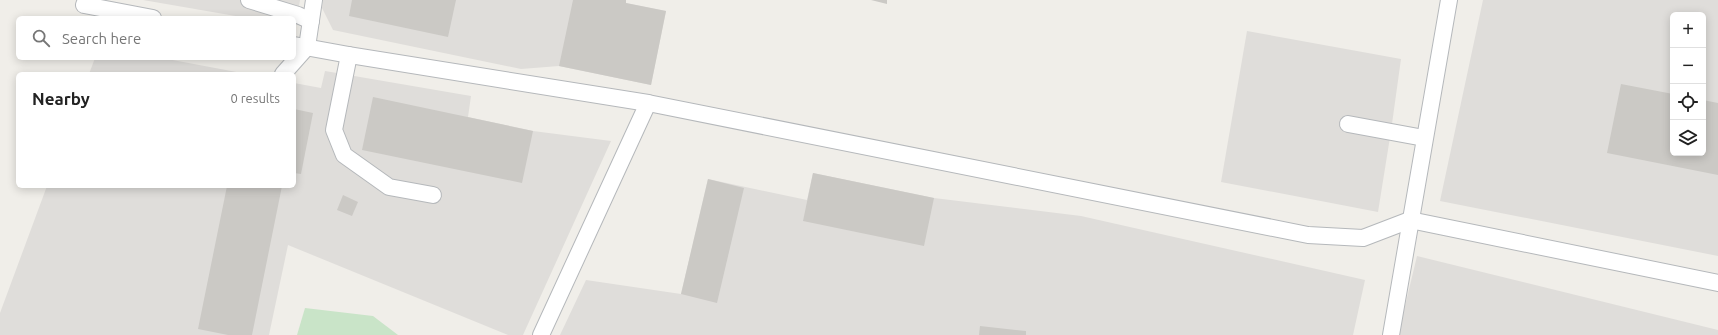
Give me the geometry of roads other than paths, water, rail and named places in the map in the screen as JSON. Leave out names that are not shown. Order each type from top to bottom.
[{"type":"lane","points":[[86,0],[84,5],[142,16]]},
{"type":"lane","points":[[249,0],[298,15],[311,21]]},
{"type":"lane","points":[[314,0],[311,21],[300,46],[648,102],[1308,235],[1363,238],[1410,220],[1718,283]]},
{"type":"lane","points":[[1391,335],[1448,0]]},
{"type":"lane","points":[[349,55],[334,130],[344,155],[389,187],[434,196]]},
{"type":"lane","points":[[284,72],[292,60]]},
{"type":"lane","points":[[541,335],[648,102]]},
{"type":"lane","points":[[1348,124],[1424,138]]}]
